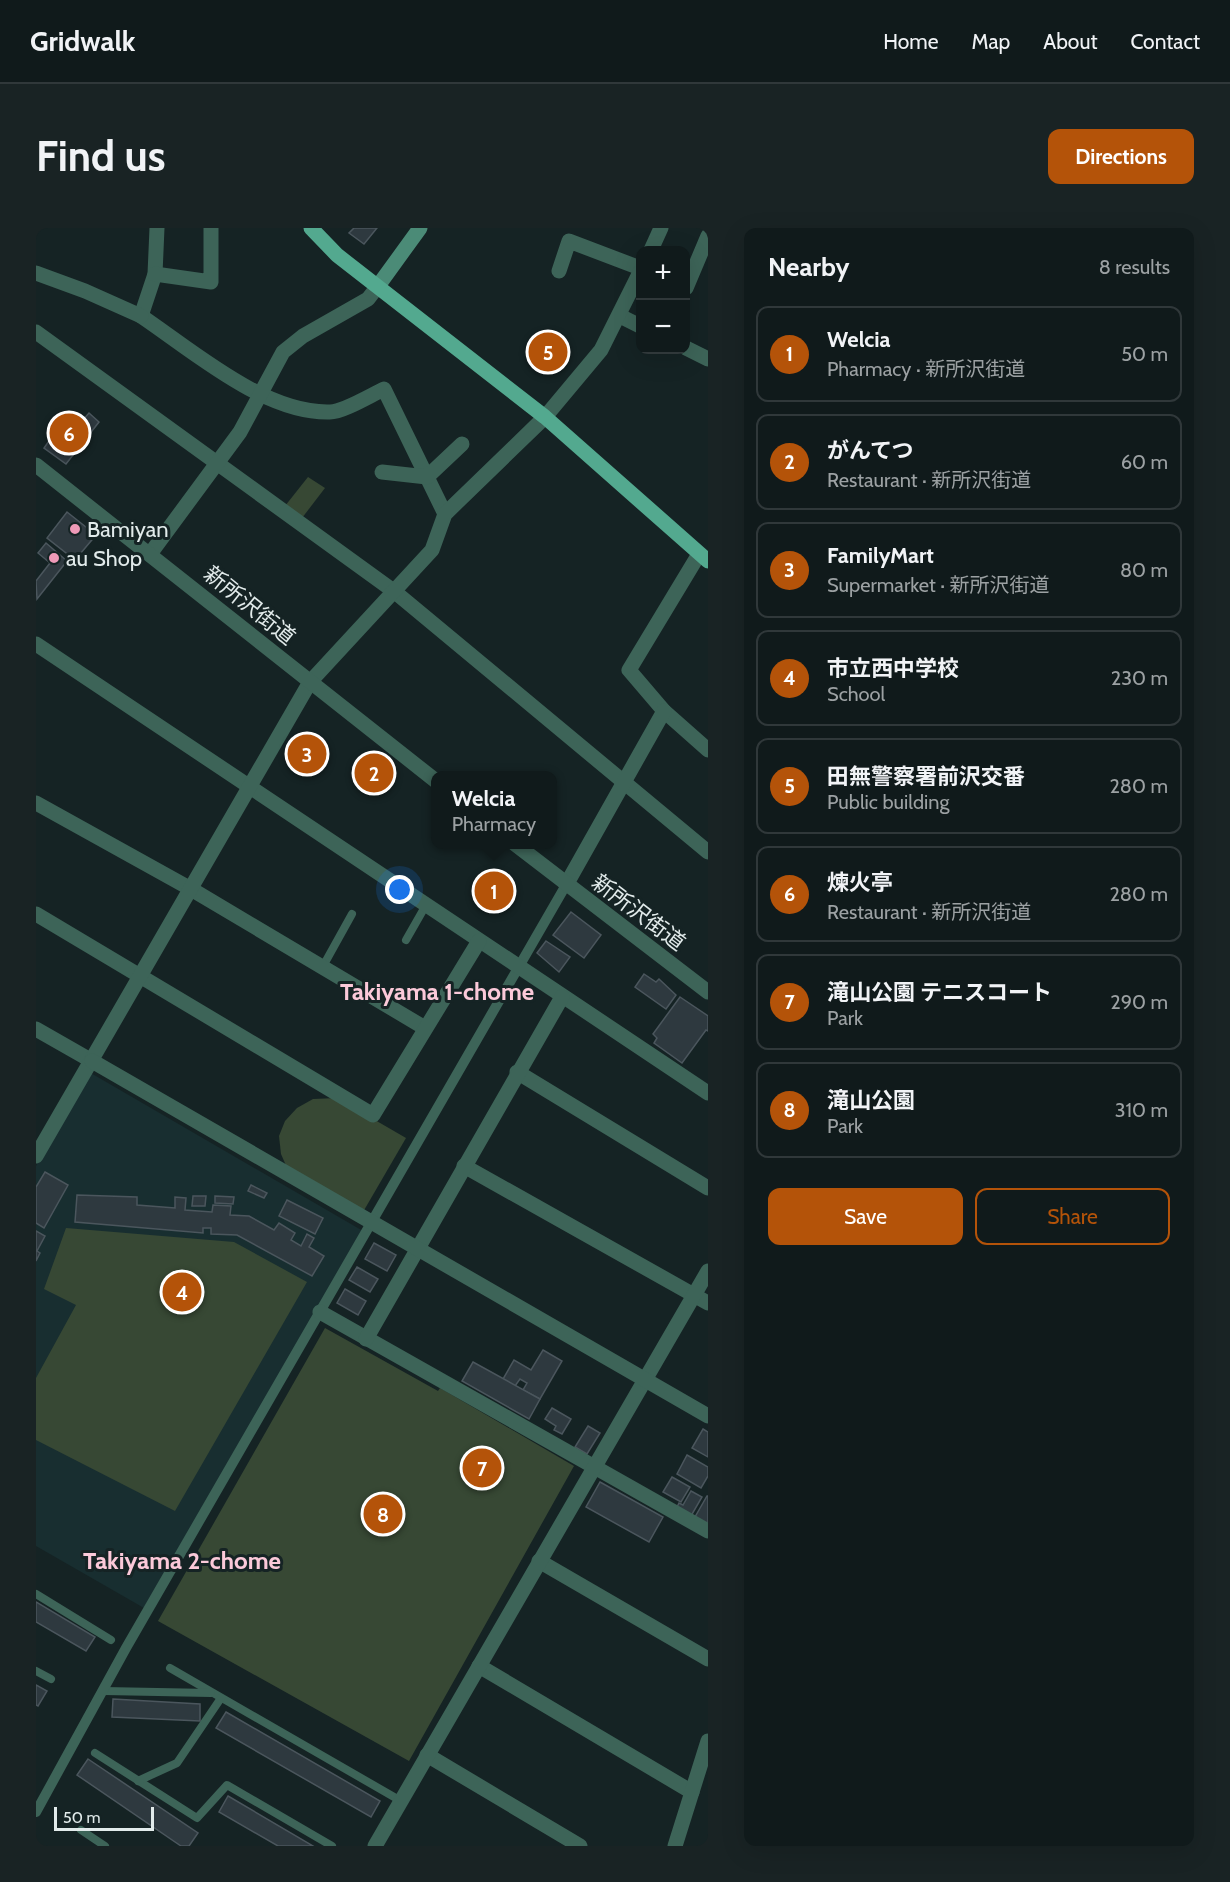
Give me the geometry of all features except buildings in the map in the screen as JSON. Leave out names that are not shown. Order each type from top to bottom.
[{"type":"main road","points":[[311,228],[337,255],[545,417],[704,558]]},
{"type":"main road","points":[[378,286],[420,228]]},
{"type":"street","points":[[141,316],[155,274],[157,228]]},
{"type":"street","points":[[155,274],[211,282],[211,228]]},
{"type":"street","points":[[653,246],[661,228]]},
{"type":"street","points":[[690,279],[708,236]]},
{"type":"street","points":[[559,271],[569,241],[636,268]]},
{"type":"street","points":[[36,273],[85,291],[141,316],[259,395],[289,407],[332,413],[384,389],[445,514]]},
{"type":"street","points":[[37,1152],[92,1061],[310,682],[432,550],[445,514],[545,417],[601,350],[620,316],[636,279]]},
{"type":"street","points":[[150,554],[219,462],[283,352],[303,336],[368,299],[378,286]]},
{"type":"street","points":[[620,316],[636,324]]},
{"type":"street","points":[[36,332],[219,462],[395,592],[708,852]]},
{"type":"street","points":[[690,350],[708,358]]},
{"type":"street","points":[[382,472],[427,477],[462,444]]},
{"type":"street","name":"新所沢街道","points":[[36,465],[431,778]]},
{"type":"street","points":[[704,558],[628,670],[664,711],[708,750]]},
{"type":"street","points":[[36,644],[708,1093]]},
{"type":"street","points":[[36,1812],[105,1691],[126,1648],[519,968],[664,711]]},
{"type":"street","points":[[36,803],[191,889],[425,1028]]},
{"type":"street","name":"新所沢街道","points":[[522,849],[708,992]]},
{"type":"street","points":[[36,914],[373,1115],[479,941]]},
{"type":"street","points":[[366,1339],[562,997]]},
{"type":"street","points":[[36,1029],[708,1416]]},
{"type":"street","points":[[517,1072],[708,1188]]},
{"type":"street","points":[[464,1166],[708,1303]]},
{"type":"street","points":[[375,1846],[708,1271]]},
{"type":"street","points":[[320,1312],[708,1531]]},
{"type":"street","points":[[539,1561],[708,1659]]},
{"type":"street","points":[[479,1666],[692,1792]]},
{"type":"street","points":[[675,1846],[708,1741]]},
{"type":"street","points":[[427,1755],[580,1846]]},
{"type":"lane","points":[[406,940],[426,905]]},
{"type":"lane","points":[[321,968],[352,914]]},
{"type":"lane","points":[[36,1594],[111,1640]]},
{"type":"lane","points":[[170,1668],[401,1801]]},
{"type":"lane","points":[[36,1671],[51,1679]]},
{"type":"lane","points":[[105,1691],[212,1693]]},
{"type":"lane","points":[[138,1780],[177,1763],[221,1698]]},
{"type":"lane","points":[[95,1753],[197,1818],[226,1785],[332,1846]]},
{"type":"lane","points":[[81,1830],[105,1846]]},
{"type":"shaded area","points":[[89,1072],[363,1231],[144,1608],[36,1546],[36,1166]]},
{"type":"green space","points":[[308,477],[325,488],[302,518],[285,506]]},
{"type":"green space","points":[[337,1098],[406,1138],[363,1212],[288,1170],[281,1154],[279,1136],[285,1121],[297,1108],[313,1099]]},
{"type":"green space","points":[[66,1228],[234,1242],[307,1282],[175,1511],[36,1440],[36,1378],[76,1305],[44,1289]]},
{"type":"green space","points":[[325,1328],[438,1391],[440,1388],[574,1466],[409,1761],[158,1621]]},
{"type":"place","name":"田無警察署前沢交番","points":[[548,352]]},
{"type":"place","name":"煉火亭","points":[[69,433]]},
{"type":"place","name":"Bamiyan","points":[[75,529]]},
{"type":"place","name":"au Shop","points":[[54,558]]},
{"type":"place","name":"FamilyMart","points":[[307,754]]},
{"type":"place","name":"がんてつ","points":[[374,773]]},
{"type":"place","name":"Welcia","points":[[494,891]]},
{"type":"place","name":"市立西中学校","points":[[182,1292]]},
{"type":"place","name":"滝山公園 テニスコート","points":[[482,1468]]},
{"type":"place","name":"滝山公園","points":[[383,1514]]},
{"type":"district","name":"Takiyama 1-chome","points":[[437,992]]},
{"type":"district","name":"Takiyama 2-chome","points":[[182,1561]]}]
